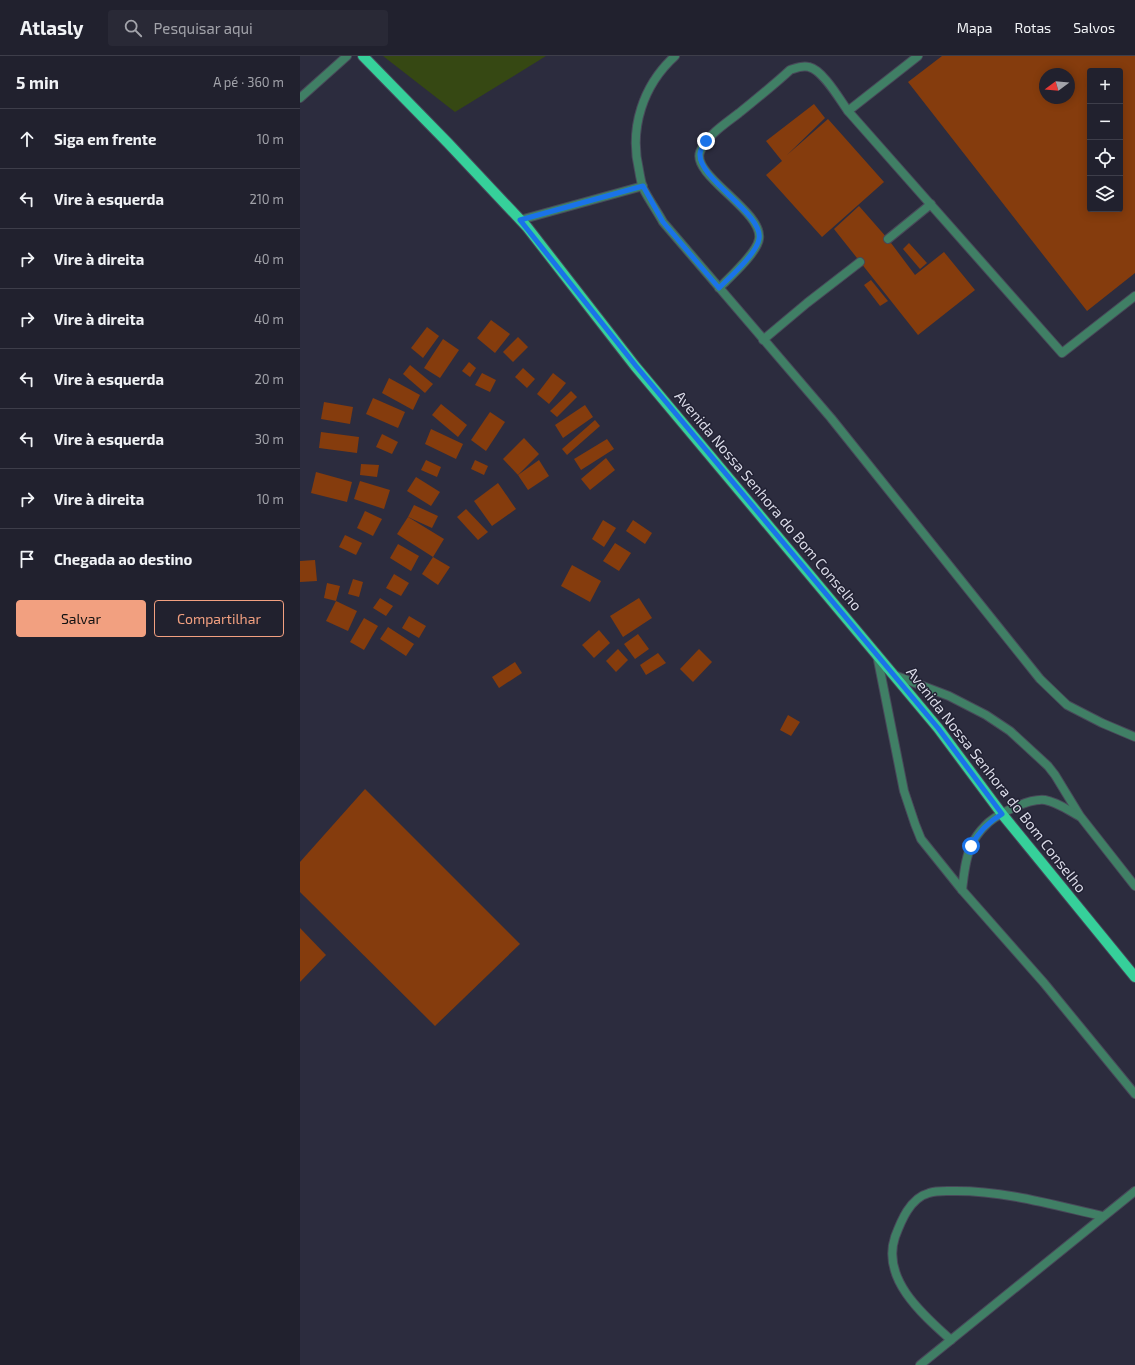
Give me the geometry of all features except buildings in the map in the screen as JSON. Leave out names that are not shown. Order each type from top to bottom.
[{"type":"main road","name":"Avenida Nossa Senhora do Bom Conselho","points":[[363,56],[433,127],[520,220],[636,366],[938,728],[1002,814],[1135,977]]},
{"type":"street","points":[[300,98],[347,56]]},
{"type":"street","points":[[675,56],[665,65],[650,88],[641,107],[636,129],[636,156],[643,186],[663,222],[831,418],[1040,679],[1067,705],[1102,723],[1135,737]]},
{"type":"street","points":[[848,112],[918,56]]},
{"type":"street","points":[[719,288],[755,250],[760,238],[757,227],[749,216],[701,165],[700,153],[706,141],[790,70],[798,67],[809,67],[818,72],[848,112],[1062,353],[1135,296]]},
{"type":"street","points":[[520,220],[643,186]]},
{"type":"street","points":[[888,239],[931,204]]},
{"type":"street","points":[[763,340],[807,303],[860,262]]},
{"type":"street","points":[[877,654],[904,791],[915,824],[922,839],[962,890],[1044,983],[1135,1094]]},
{"type":"street","points":[[894,675],[949,696],[986,714],[1010,731],[1056,775],[1080,816],[1135,886]]},
{"type":"street","points":[[962,890],[967,857],[976,837],[988,823],[1002,814],[1030,802],[1045,800],[1059,805],[1080,816]]},
{"type":"street","points":[[951,1340],[913,1303],[898,1278],[892,1264],[892,1247],[900,1222],[917,1200],[928,1193],[974,1191],[1022,1197],[1102,1216]]},
{"type":"street","points":[[920,1365],[1102,1216],[1135,1191]]},
{"type":"green space","points":[[383,56],[546,56],[455,112]]},
{"type":"route","points":[[706,141],[700,153],[701,165],[749,216],[757,227],[760,238],[755,250],[719,288],[663,222],[643,186],[520,220],[636,366],[938,728],[1002,814],[984,826],[971,846]]}]
